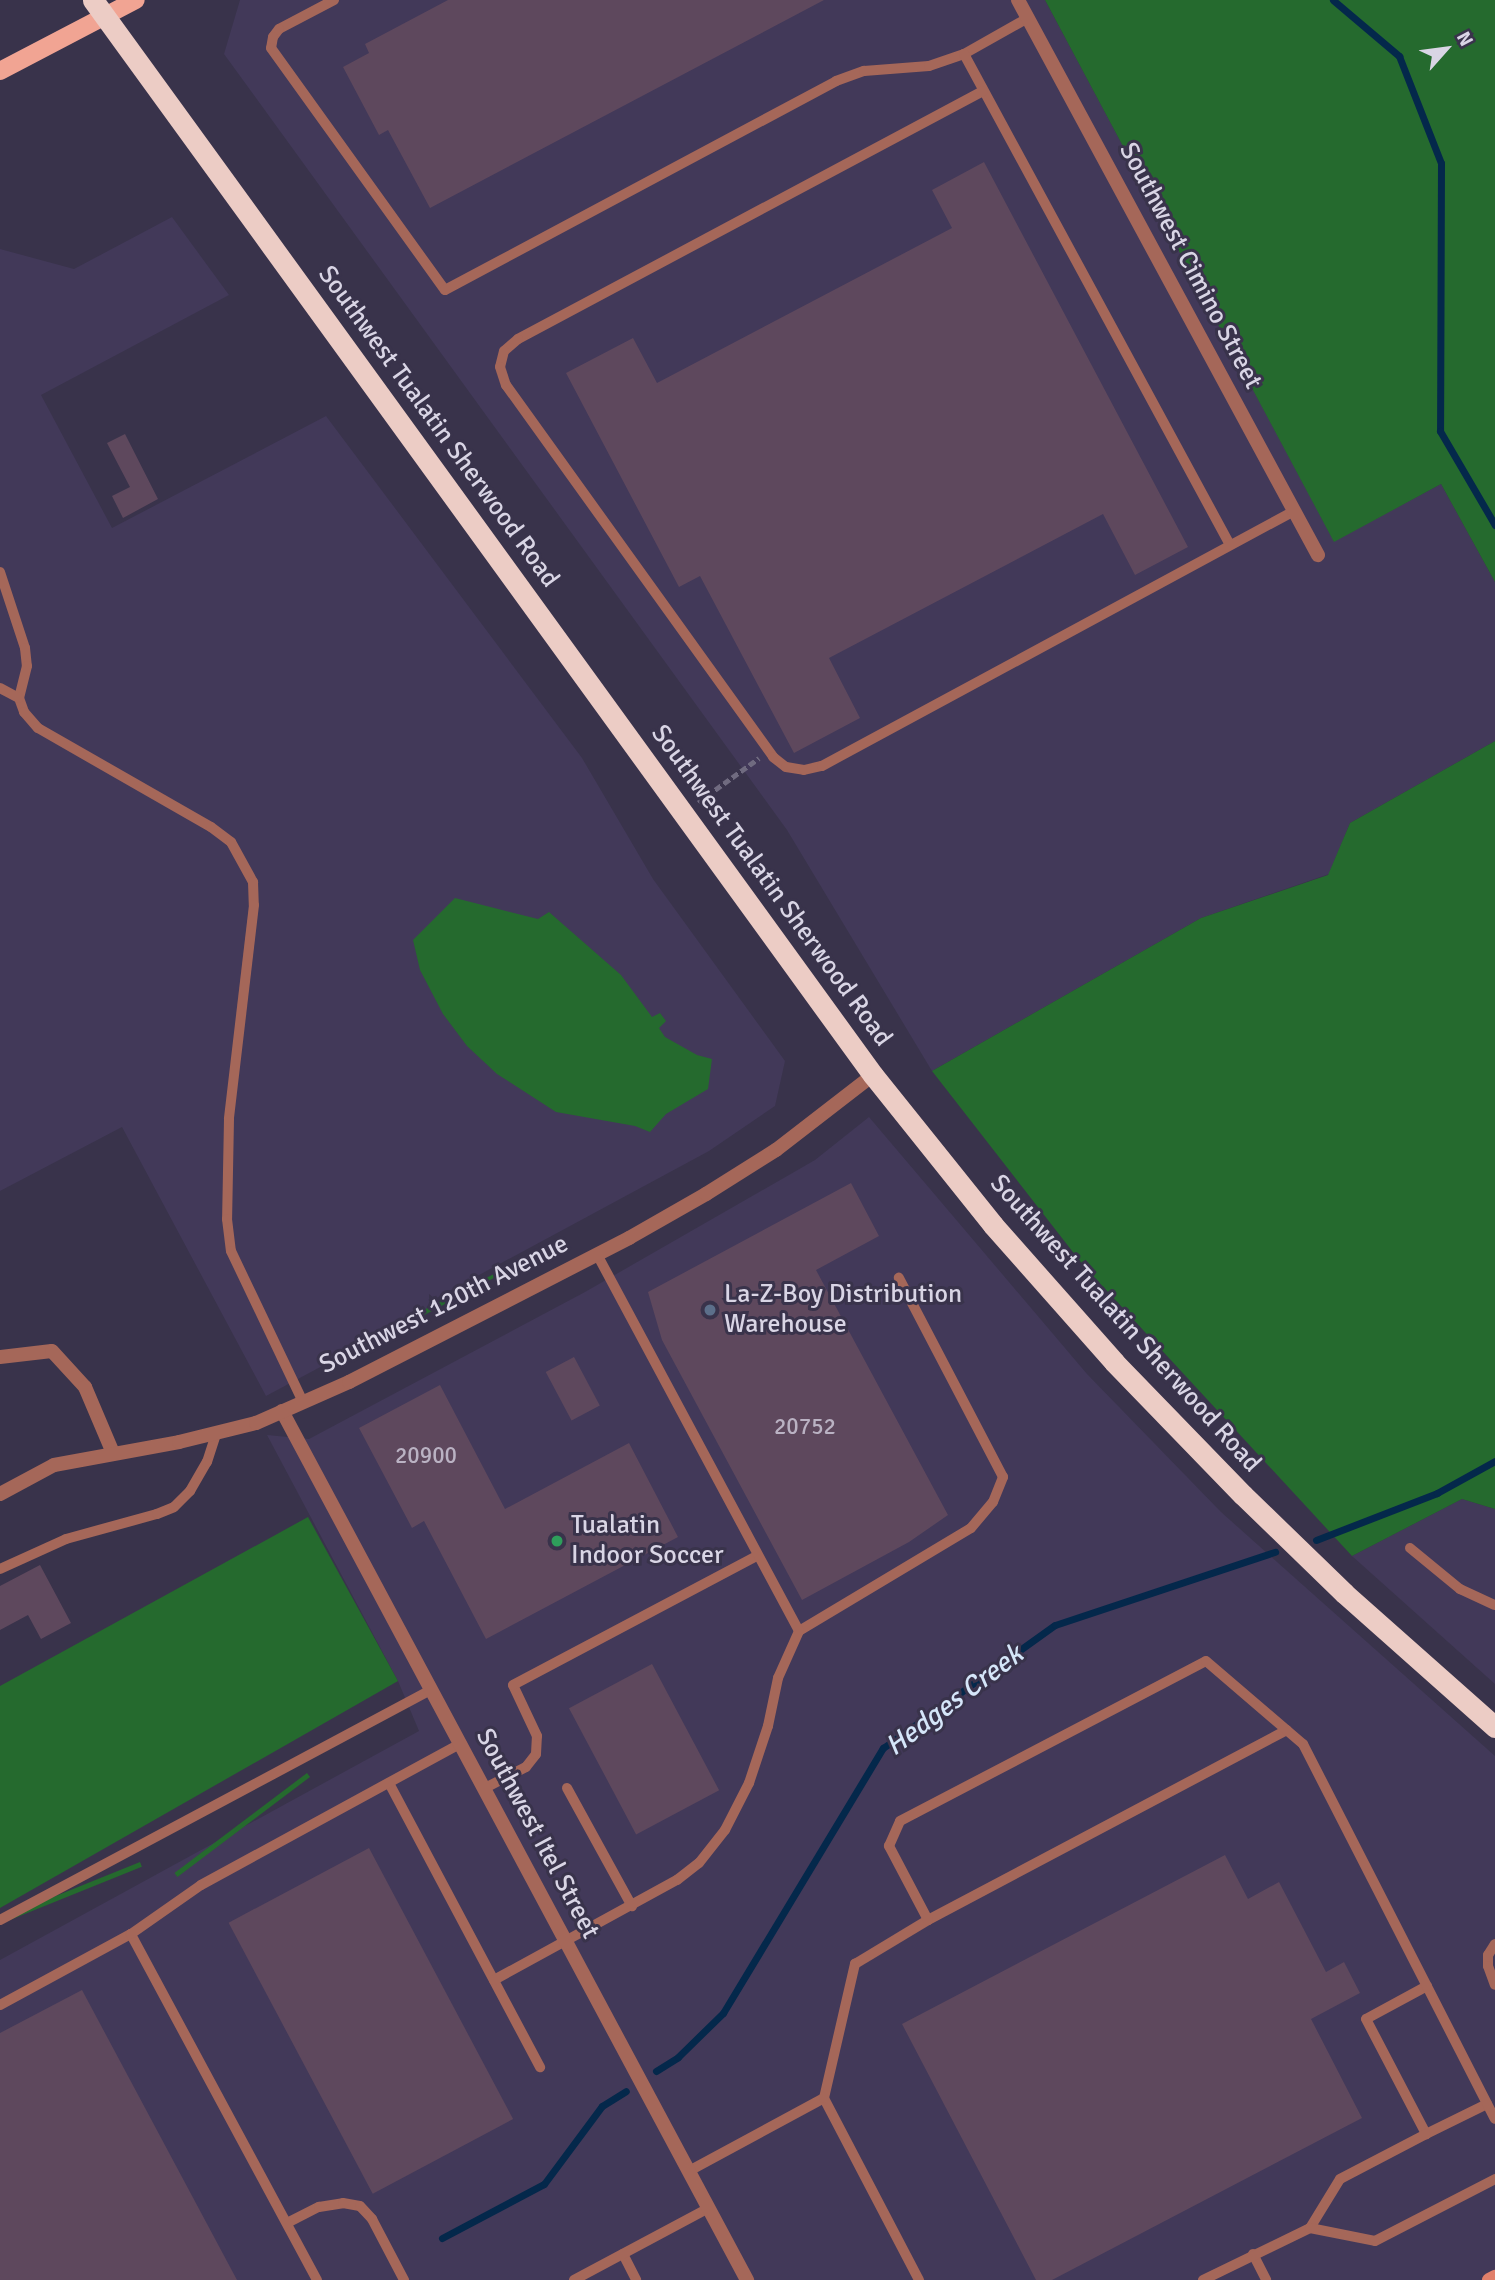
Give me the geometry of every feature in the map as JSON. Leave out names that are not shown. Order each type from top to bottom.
[{"type":"highway","name":"Southwest Tualatin Sherwood Road","points":[[99,8],[873,1075],[993,1225],[1114,1362],[1243,1495],[1344,1593],[1495,1727]]},
{"type":"main road","points":[[0,71],[99,8],[136,0]]},
{"type":"street","name":"Southwest Cimino Street","points":[[1018,0],[1318,555]]},
{"type":"street","name":"Southwest 120th Avenue","points":[[0,1494],[54,1465],[256,1423],[303,1402],[597,1254],[706,1194],[776,1150],[873,1075]]},
{"type":"street","points":[[0,1357],[52,1351],[85,1387],[113,1453]]},
{"type":"street","name":"Southwest Itel Street","points":[[282,1411],[747,2280]]},
{"type":"street","points":[[1489,2280],[1495,2277]]},
{"type":"lane","points":[[334,0],[279,29],[273,37],[271,48],[445,290],[836,81],[864,71],[929,66],[964,54],[1028,18]]},
{"type":"lane","points":[[964,54],[1230,545]]},
{"type":"lane","points":[[983,91],[518,339],[504,351],[500,367],[506,385],[769,752],[786,767],[804,770],[822,765],[1294,511]]},
{"type":"lane","points":[[0,572],[25,648],[27,666],[19,698],[24,712],[38,728],[211,827],[231,842],[253,882],[254,905],[229,1119],[227,1219],[231,1251],[303,1402]]},
{"type":"lane","points":[[0,688],[19,698]]},
{"type":"lane","points":[[597,1254],[799,1631]]},
{"type":"lane","points":[[494,1980],[632,1906],[677,1880],[699,1863],[725,1830],[749,1783],[768,1726],[778,1678],[799,1631],[971,1528],[993,1502],[1003,1477],[899,1278]]},
{"type":"lane","points":[[0,1569],[66,1539],[174,1507],[190,1491],[207,1462],[217,1432]]},
{"type":"lane","points":[[1410,1548],[1460,1589],[1495,1605]]},
{"type":"lane","points":[[485,1788],[526,1767],[536,1754],[537,1735],[513,1685],[757,1556]]},
{"type":"lane","points":[[928,1920],[888,1846],[900,1821],[1206,1661],[1303,1744],[1495,2119]]},
{"type":"lane","points":[[0,1920],[432,1689]]},
{"type":"lane","points":[[919,2280],[824,2098],[855,1964],[928,1920],[1287,1730]]},
{"type":"lane","points":[[0,2005],[131,1934],[201,1885],[461,1743]]},
{"type":"lane","points":[[389,1783],[540,2067]]},
{"type":"lane","points":[[567,1788],[632,1906]]},
{"type":"lane","points":[[131,1934],[317,2280]]},
{"type":"lane","points":[[1495,1944],[1488,1955],[1490,1977],[1495,1985]]},
{"type":"lane","points":[[1426,2134],[1366,2019],[1427,1986]]},
{"type":"lane","points":[[689,2171],[824,2098]]},
{"type":"lane","points":[[1203,2280],[1310,2228],[1340,2179],[1487,2104]]},
{"type":"lane","points":[[1310,2228],[1375,2241],[1495,2179]]},
{"type":"lane","points":[[287,2223],[319,2207],[343,2203],[360,2206],[372,2219],[404,2280]]},
{"type":"lane","points":[[574,2280],[709,2208]]},
{"type":"lane","points":[[622,2254],[636,2280]]},
{"type":"lane","points":[[1252,2255],[1266,2280]]},
{"type":"path","points":[[683,813],[746,765],[769,752]]},
{"type":"shaded area","points":[[240,0],[1045,0],[1334,541],[1441,484],[1495,582],[1495,741],[1350,823],[1329,874],[1201,918],[932,1071],[787,830],[224,54]]},
{"type":"shaded area","points":[[172,217],[229,295],[41,395],[112,528],[326,416],[582,758],[653,879],[785,1061],[775,1106],[709,1151],[429,1302],[431,1308],[266,1396],[122,1127],[0,1191],[0,249],[74,269]]},
{"type":"shaded area","points":[[869,1117],[1087,1374],[1221,1512],[1495,1756],[1495,2280],[0,2280],[0,1960],[419,1731],[398,1681],[267,1435],[309,1439],[585,1292],[815,1160]]},
{"type":"shaded area","points":[[1462,1499],[1495,1509],[1495,1684],[1352,1556]]},
{"type":"green space","points":[[1045,0],[1495,0],[1495,582],[1441,484],[1334,542]]},
{"type":"green space","points":[[1495,741],[1495,1509],[1462,1499],[1352,1556],[1083,1265],[932,1071],[1201,918],[1328,875],[1350,823]]},
{"type":"green space","points":[[455,898],[538,919],[549,912],[621,975],[652,1017],[660,1013],[666,1021],[659,1028],[665,1037],[697,1055],[712,1059],[708,1089],[666,1114],[650,1132],[635,1126],[556,1112],[497,1074],[467,1046],[443,1014],[420,970],[413,940]]},
{"type":"green space","points":[[535,1253],[537,1255],[336,1362],[334,1359],[396,1324]]},
{"type":"green space","points":[[308,1517],[398,1681],[0,1908],[0,1686]]},
{"type":"green space","points":[[307,1773],[310,1777],[177,1877],[174,1873]]},
{"type":"green space","points":[[140,1862],[142,1867],[0,1924],[0,1919]]},
{"type":"building","points":[[448,0],[824,0],[430,208],[388,130],[379,135],[343,67],[369,53],[365,44]]},
{"type":"building","points":[[984,162],[1188,547],[1135,575],[1103,514],[829,658],[860,718],[794,753],[700,576],[679,587],[566,373],[633,338],[657,383],[952,228],[932,190]]},
{"type":"building","points":[[125,434],[158,499],[123,518],[112,496],[130,487],[107,443]]},
{"type":"building","points":[[851,1183],[879,1236],[816,1270],[948,1515],[909,1542],[802,1600],[662,1340],[648,1292]]},
{"type":"building","points":[[574,1357],[600,1406],[572,1421],[546,1372]]},
{"type":"building","name":"Tualatin Indoor Soccer","points":[[440,1385],[505,1509],[629,1443],[678,1537],[486,1639],[424,1521],[412,1528],[359,1428]]},
{"type":"building","points":[[40,1565],[71,1623],[41,1639],[28,1615],[0,1630],[0,1586]]},
{"type":"building","points":[[652,1664],[719,1790],[636,1834],[569,1708]]},
{"type":"building","points":[[369,1848],[513,2119],[373,2194],[229,1923]]},
{"type":"building","points":[[1225,1855],[1248,1899],[1279,1882],[1326,1972],[1344,1962],[1360,1993],[1311,2019],[1362,2118],[1052,2280],[1036,2280],[902,2024]]},
{"type":"building","points":[[82,1990],[237,2280],[0,2280],[0,2033]]},
{"type":"waterway","points":[[1333,0],[1399,56],[1441,163],[1440,431],[1495,525]]},
{"type":"waterway","name":"Hedges Creek","points":[[1316,1540],[1437,1493],[1495,1461]]},
{"type":"waterway","name":"Hedges Creek","points":[[656,2071],[678,2057],[723,2013],[883,1748],[1055,1625],[1275,1552]]},
{"type":"waterway","name":"Hedges Creek","points":[[442,2238],[544,2184],[602,2106],[626,2091]]},
{"type":"place","name":"La-Z-Boy Distribution Warehouse","points":[[710,1310]]},
{"type":"place","name":"Tualatin Indoor Soccer","points":[[557,1541]]}]
